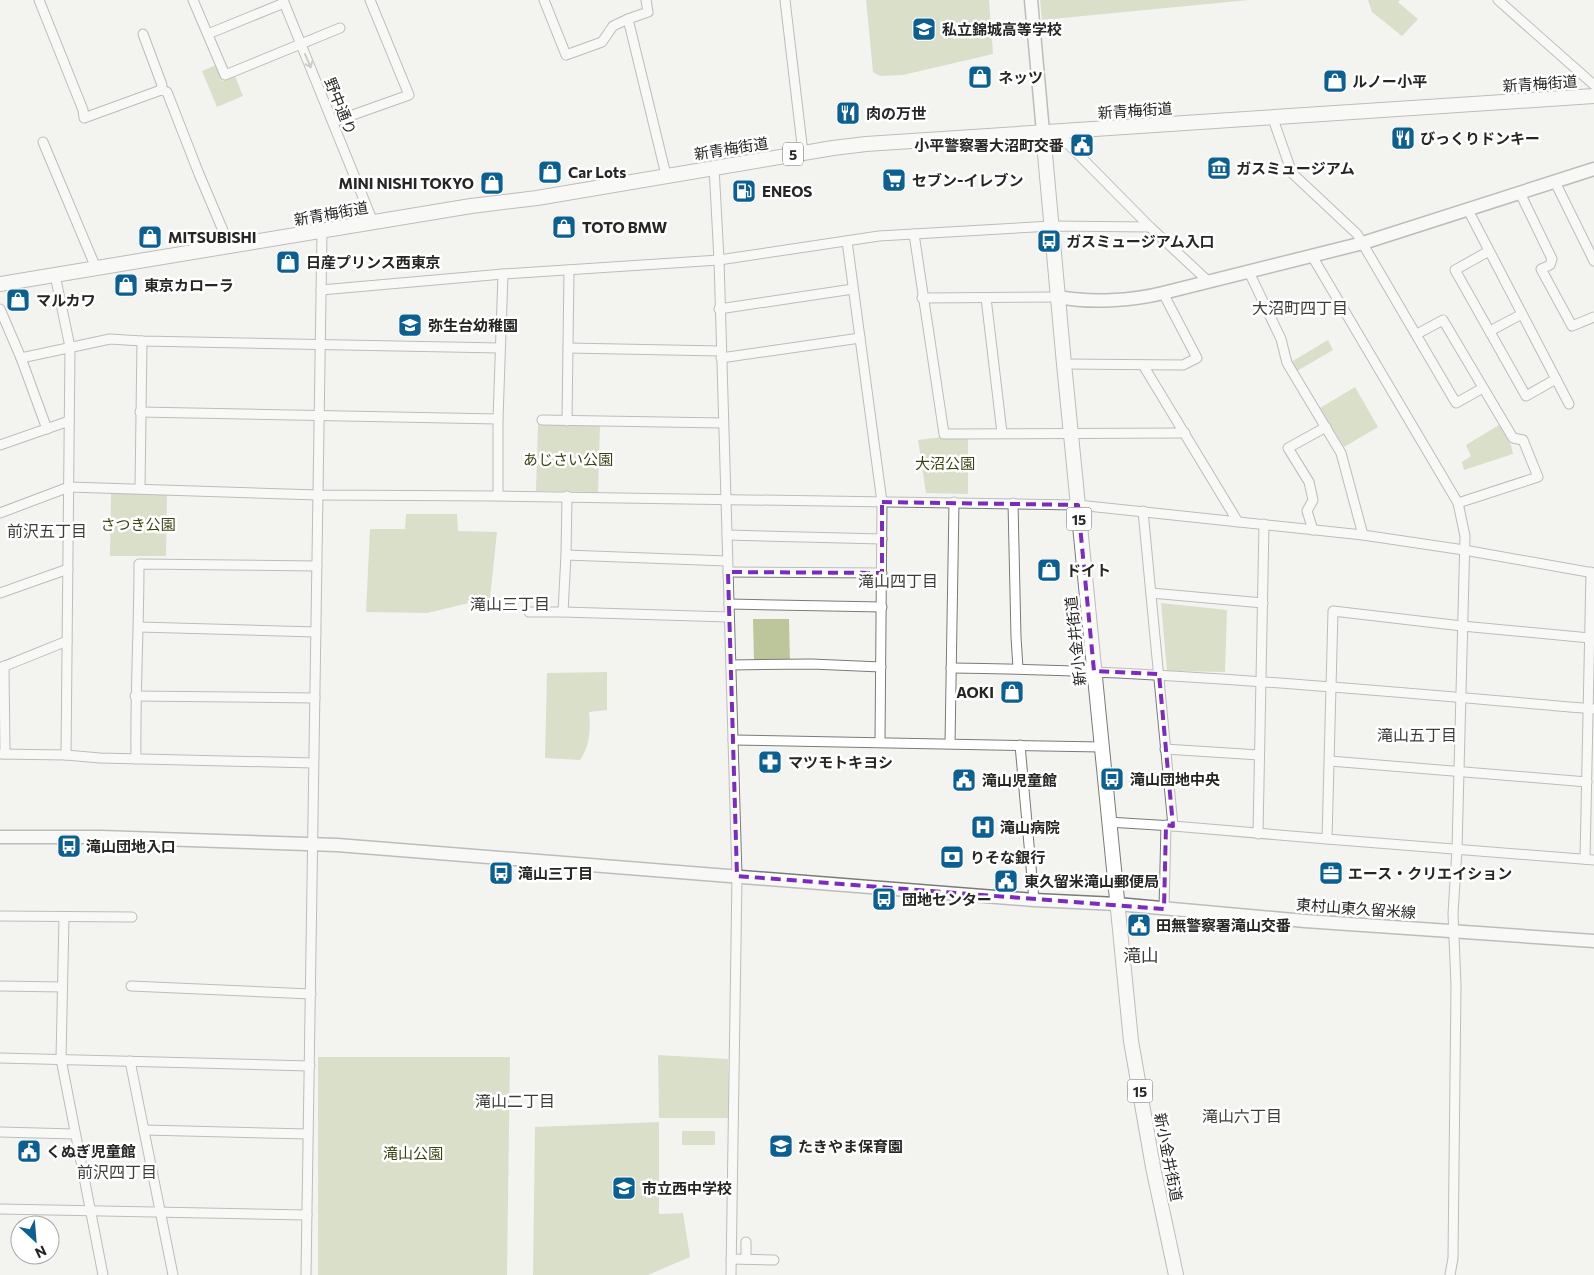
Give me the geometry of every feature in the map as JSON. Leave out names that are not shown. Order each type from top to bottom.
[{"type":"main road","name":"新青梅街道","points":[[0,284],[373,222],[537,198],[714,167],[866,144],[1594,96]]},
{"type":"main road","name":"新小金井街道","points":[[1043,132],[1108,822],[1131,1041],[1176,1275]]},
{"type":"street","points":[[38,0],[83,110],[84,118],[161,90],[166,92],[230,247]]},
{"type":"street","points":[[193,0],[225,75],[340,28]]},
{"type":"street","points":[[333,122],[409,95],[370,0]]},
{"type":"street","points":[[544,0],[566,55],[602,42],[613,26],[648,12],[646,0]]},
{"type":"street","points":[[785,0],[803,153]]},
{"type":"street","name":"新小金井街道","points":[[1031,0],[1043,132]]},
{"type":"street","points":[[1498,0],[1594,85]]},
{"type":"street","points":[[208,34],[283,2]]},
{"type":"street","name":"野中通り","points":[[283,2],[373,222]]},
{"type":"street","points":[[628,19],[666,175]]},
{"type":"street","points":[[143,34],[162,86],[161,90]]},
{"type":"street","points":[[1272,116],[1292,173],[1358,234],[1456,403],[1483,388]]},
{"type":"street","points":[[1058,131],[1068,144],[1150,227],[1209,282]]},
{"type":"street","points":[[43,142],[96,268]]},
{"type":"street","points":[[714,167],[719,260],[737,876],[731,1275]]},
{"type":"street","points":[[922,298],[1058,297],[1071,299],[1138,299],[1364,244],[1594,169]]},
{"type":"street","points":[[1555,182],[1594,261]]},
{"type":"street","points":[[1520,193],[1552,259],[1550,265],[1541,270],[1572,326],[1594,317]]},
{"type":"street","points":[[1468,210],[1569,404]]},
{"type":"street","points":[[321,290],[503,274],[719,260],[879,236],[1052,226],[1150,227]]},
{"type":"street","points":[[306,1275],[322,231]]},
{"type":"street","points":[[914,234],[922,298],[944,434],[1185,433]]},
{"type":"street","points":[[847,242],[882,502],[880,742]]},
{"type":"street","points":[[1489,250],[1455,270],[1526,396],[1556,379]]},
{"type":"street","points":[[1312,256],[1458,502],[1464,536],[1457,849],[1453,931],[1456,985],[1453,1258],[1450,1275]]},
{"type":"street","points":[[567,421],[569,270]]},
{"type":"street","points":[[1249,272],[1281,339],[1287,363],[1342,453],[1364,535]]},
{"type":"street","points":[[498,496],[498,419],[503,274]]},
{"type":"street","points":[[56,275],[70,347],[66,755]]},
{"type":"street","points":[[719,309],[853,289]]},
{"type":"street","points":[[1064,364],[1183,365],[1197,358],[1163,293]]},
{"type":"street","points":[[986,298],[1002,433]]},
{"type":"street","points":[[0,309],[21,358],[47,429]]},
{"type":"street","points":[[1490,331],[1522,314]]},
{"type":"street","points":[[1417,334],[1443,320],[1513,438],[1523,440],[1538,477],[1458,502]]},
{"type":"street","points":[[21,358],[110,338],[142,341],[500,348]]},
{"type":"street","points":[[568,348],[721,354],[860,338]]},
{"type":"street","points":[[140,488],[142,341]]},
{"type":"street","points":[[1144,365],[1238,522]]},
{"type":"street","points":[[140,412],[498,419]]},
{"type":"street","points":[[542,420],[723,424]]},
{"type":"street","points":[[0,445],[69,421]]},
{"type":"street","points":[[1313,530],[1307,511],[1313,500],[1309,482],[1288,448],[1326,427]]},
{"type":"street","points":[[0,513],[69,488],[140,488],[318,494],[567,496],[1078,505],[1364,535],[1464,550],[1593,573],[1590,638],[1591,708],[1586,782],[1590,860],[1258,834],[1170,825],[1108,822]]},
{"type":"street","points":[[563,612],[567,496]]},
{"type":"street","points":[[950,744],[954,502]]},
{"type":"street","points":[[1013,503],[1018,668]]},
{"type":"street","points":[[1143,511],[1152,593],[1170,825],[1164,909]]},
{"type":"street","points":[[1258,834],[1264,524]]},
{"type":"street","points":[[727,535],[882,539]]},
{"type":"street","points":[[566,555],[727,561]]},
{"type":"street","points":[[136,759],[135,696],[139,627],[139,564],[317,566]]},
{"type":"street","points":[[0,593],[68,569]]},
{"type":"street","points":[[728,572],[882,573]]},
{"type":"street","points":[[1152,593],[1263,603]]},
{"type":"street","points":[[729,604],[882,607]]},
{"type":"street","points":[[1327,839],[1333,611],[1590,638]]},
{"type":"street","points":[[529,612],[729,617]]},
{"type":"street","points":[[139,627],[316,632]]},
{"type":"street","points":[[67,641],[2,667],[3,754],[136,759],[313,762]]},
{"type":"street","points":[[731,665],[811,664],[881,667]]},
{"type":"street","points":[[951,668],[1018,668],[1158,674],[1591,708]]},
{"type":"street","points":[[135,696],[315,698]]},
{"type":"street","points":[[733,740],[1101,746]]},
{"type":"street","points":[[1020,745],[1034,900]]},
{"type":"street","points":[[1165,749],[1259,755]]},
{"type":"street","points":[[1330,761],[1586,782]]},
{"type":"street","name":"東村山東久留米線","points":[[0,837],[101,837],[313,844],[1594,941]]},
{"type":"street","points":[[0,916],[132,917]]},
{"type":"street","points":[[64,916],[61,1059],[103,1275]]},
{"type":"street","points":[[0,986],[62,987]]},
{"type":"street","points":[[131,986],[311,994]]},
{"type":"street","points":[[0,1058],[310,1066]]},
{"type":"street","points":[[130,1061],[173,1275]]},
{"type":"street","points":[[144,1130],[308,1134]]},
{"type":"street","points":[[0,1132],[75,1134]]},
{"type":"street","points":[[0,1209],[307,1215]]},
{"type":"street","points":[[746,1242],[746,1259]]},
{"type":"street","points":[[731,1259],[774,1260]]},
{"type":"highlighted area","points":[[882,502],[1078,505],[1094,671],[1159,674],[1173,826],[1166,825],[1164,909],[737,876],[728,572],[882,573]]},
{"type":"green space","name":"私立錦城高等学校","points":[[866,0],[989,0],[993,54],[903,75],[880,76],[873,72]]},
{"type":"green space","points":[[1040,0],[1249,0],[1042,20]]},
{"type":"green space","points":[[1368,0],[1400,0],[1398,2],[1418,19],[1402,36],[1372,12]]},
{"type":"green space","points":[[216,65],[222,81],[235,76],[243,96],[217,107],[202,71]]},
{"type":"green space","points":[[1328,340],[1333,350],[1297,371],[1291,362]]},
{"type":"green space","points":[[1355,387],[1378,427],[1344,447],[1320,408]]},
{"type":"green space","name":"あじさい公園","points":[[538,424],[600,426],[598,492],[536,491]]},
{"type":"green space","points":[[1499,425],[1511,445],[1513,454],[1464,470],[1462,462],[1471,456],[1466,445]]},
{"type":"green space","name":"大沼公園","points":[[941,437],[968,438],[968,494],[926,493],[918,440]]},
{"type":"green space","name":"さつき公園","points":[[111,492],[167,493],[166,556],[110,556]]},
{"type":"green space","points":[[406,514],[457,514],[458,531],[497,532],[490,598],[427,613],[366,612],[370,529],[405,529]]},
{"type":"green space","points":[[1161,603],[1227,610],[1225,672],[1167,671]]},
{"type":"green space","points":[[753,619],[789,619],[790,662],[754,662]]},
{"type":"green space","points":[[607,672],[607,710],[589,712],[589,737],[586,749],[580,760],[545,758],[547,673]]},
{"type":"green space","points":[[658,1055],[728,1059],[729,1118],[659,1118]]},
{"type":"green space","name":"滝山公園","points":[[318,1057],[510,1057],[507,1275],[318,1275]]},
{"type":"green space","points":[[659,1122],[659,1214],[683,1213],[690,1257],[648,1275],[533,1275],[535,1127]]},
{"type":"green space","points":[[682,1131],[715,1131],[715,1145],[682,1145]]},
{"type":"place","name":"私立錦城高等学校","points":[[924,29]]},
{"type":"place","name":"ネッツ","points":[[980,77]]},
{"type":"place","name":"ルノー小平","points":[[1335,81]]},
{"type":"place","name":"肉の万世","points":[[848,113]]},
{"type":"place","name":"びっくりドンキー","points":[[1403,138]]},
{"type":"place","name":"小平警察署大沼町交番","points":[[1082,145]]},
{"type":"place","name":"ガスミュージアム","points":[[1219,168]]},
{"type":"place","name":"Car Lots","points":[[550,172]]},
{"type":"place","name":"セブン-イレブン","points":[[894,180]]},
{"type":"place","name":"MINI NISHI TOKYO","points":[[492,183]]},
{"type":"place","name":"ENEOS","points":[[744,191]]},
{"type":"place","name":"TOTO BMW","points":[[564,227]]},
{"type":"place","name":"MITSUBISHI","points":[[150,237]]},
{"type":"place","name":"ガスミュージアム入口","points":[[1049,241]]},
{"type":"place","name":"日産プリンス西東京","points":[[288,262]]},
{"type":"place","name":"東京カローラ","points":[[126,285]]},
{"type":"place","name":"マルカワ","points":[[18,300]]},
{"type":"place","name":"弥生台幼稚園","points":[[410,325]]},
{"type":"place","name":"ドイト","points":[[1049,570]]},
{"type":"place","name":"AOKI","points":[[1012,692]]},
{"type":"place","name":"マツモトキヨシ","points":[[770,762]]},
{"type":"place","name":"滝山団地中央","points":[[1112,779]]},
{"type":"place","name":"滝山児童館","points":[[964,780]]},
{"type":"place","name":"滝山病院","points":[[983,827]]},
{"type":"place","name":"滝山団地入口","points":[[69,846]]},
{"type":"place","name":"りそな銀行","points":[[952,857]]},
{"type":"place","name":"滝山三丁目","points":[[501,873]]},
{"type":"place","name":"エース・クリエイション","points":[[1331,873]]},
{"type":"place","name":"東久留米滝山郵便局","points":[[1006,881]]},
{"type":"place","name":"団地センター","points":[[884,899]]},
{"type":"place","name":"田無警察署滝山交番","points":[[1139,925]]},
{"type":"place","name":"たきやま保育園","points":[[781,1146]]},
{"type":"place","name":"くぬぎ児童館","points":[[29,1151]]},
{"type":"place","name":"市立西中学校","points":[[624,1188]]},
{"type":"district","name":"大沼町四丁目","points":[[1300,307]]},
{"type":"district","name":"前沢五丁目","points":[[47,530]]},
{"type":"district","name":"滝山四丁目","points":[[898,580]]},
{"type":"district","name":"滝山三丁目","points":[[510,603]]},
{"type":"district","name":"滝山五丁目","points":[[1417,734]]},
{"type":"district","name":"滝山","points":[[1141,955]]},
{"type":"district","name":"滝山二丁目","points":[[515,1100]]},
{"type":"district","name":"滝山六丁目","points":[[1242,1115]]},
{"type":"district","name":"前沢四丁目","points":[[117,1171]]}]
